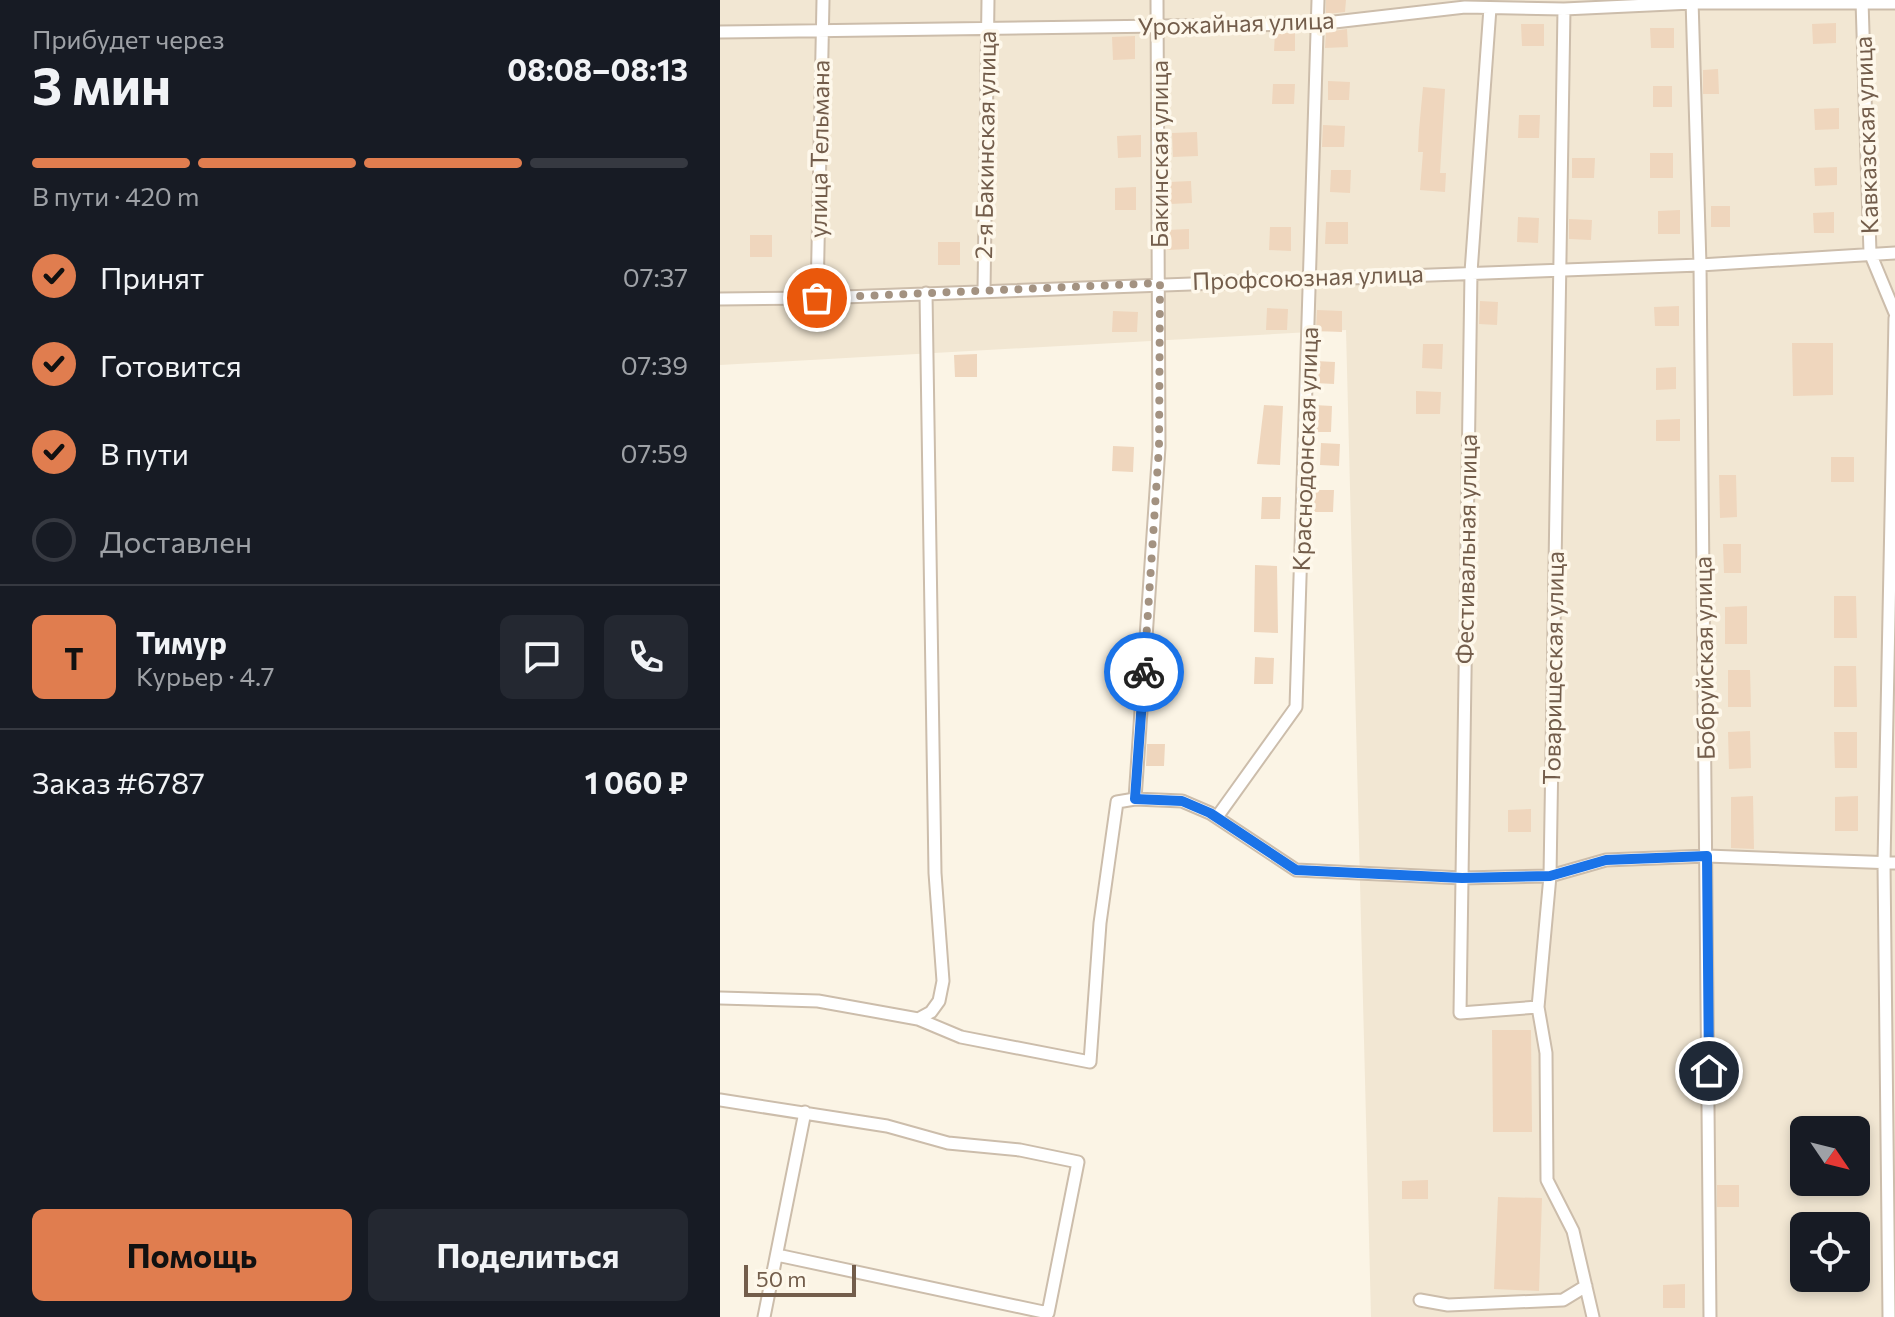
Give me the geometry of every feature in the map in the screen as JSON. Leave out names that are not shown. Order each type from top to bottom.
[{"type":"street","name":"улица Тельмана","points":[[817,298],[823,0]]},
{"type":"street","name":"2-я Бакинская улица","points":[[984,291],[988,0]]},
{"type":"street","name":"Бакинская улица","points":[[1135,799],[1159,447],[1157,0]]},
{"type":"street","name":"Краснодонская улица","points":[[1217,817],[1296,707],[1312,277],[1318,0]]},
{"type":"street","name":"Урожайная улица","points":[[720,32],[1317,24],[1465,3],[1490,8],[1564,9],[1692,1],[1895,3]]},
{"type":"street","name":"Бобруйская улица","points":[[1692,1],[1700,265],[1710,1317]]},
{"type":"street","name":"Кавказская улица","points":[[1862,3],[1870,253],[1895,316],[1889,863],[1889,1317]]},
{"type":"street","name":"Фестивальная улица","points":[[1490,8],[1471,272],[1460,1013],[1538,1007]]},
{"type":"street","name":"Товарищеская улица","points":[[1564,9],[1550,876],[1538,1007],[1546,1053],[1547,1180],[1573,1231],[1593,1317]]},
{"type":"street","name":"Профсоюзная улица","points":[[720,299],[1700,265],[1895,253]]},
{"type":"street","points":[[918,1019],[931,1012],[939,1001],[943,981],[935,873],[926,293]]},
{"type":"street","points":[[720,998],[818,1001],[918,1019],[961,1037],[1090,1062],[1100,923],[1117,802],[1135,799],[1182,801],[1217,817],[1296,870],[1462,878],[1550,876],[1606,860],[1707,856],[1889,863]]},
{"type":"street","points":[[720,1100],[887,1126],[948,1143],[1020,1150],[1078,1162],[1048,1315],[777,1255]]},
{"type":"street","points":[[764,1317],[805,1112]]},
{"type":"street","points":[[1420,1300],[1448,1305],[1563,1300],[1586,1286]]},
{"type":"shaded area","points":[[720,0],[1895,0],[1895,1317],[1371,1317],[1346,330],[720,365]]},
{"type":"building","points":[[1326,0],[1346,0],[1345,12],[1326,14]]},
{"type":"building","points":[[1836,23],[1836,43],[1813,44],[1812,24]]},
{"type":"building","points":[[1521,24],[1544,24],[1544,46],[1522,46]]},
{"type":"building","points":[[1650,28],[1674,28],[1674,48],[1651,48]]},
{"type":"building","points":[[1347,29],[1348,47],[1325,48],[1326,32]]},
{"type":"building","points":[[1275,33],[1295,33],[1295,51],[1274,51]]},
{"type":"building","points":[[1135,36],[1135,59],[1113,60],[1112,37]]},
{"type":"building","points":[[1718,69],[1719,94],[1703,94],[1703,70]]},
{"type":"building","points":[[1328,81],[1350,82],[1349,100],[1328,100]]},
{"type":"building","points":[[1273,84],[1295,84],[1294,104],[1272,104]]},
{"type":"building","points":[[1653,86],[1672,86],[1672,107],[1653,107]]},
{"type":"building","points":[[1423,87],[1445,89],[1440,173],[1446,173],[1445,192],[1420,190],[1423,152],[1418,152]]},
{"type":"building","points":[[1839,108],[1839,129],[1815,130],[1814,109]]},
{"type":"building","points":[[1519,115],[1540,115],[1539,138],[1518,138]]},
{"type":"building","points":[[1323,125],[1345,126],[1344,147],[1322,147]]},
{"type":"building","points":[[1197,132],[1198,156],[1173,157],[1172,133]]},
{"type":"building","points":[[1141,135],[1141,157],[1118,158],[1117,136]]},
{"type":"building","points":[[1650,153],[1673,153],[1673,178],[1650,178]]},
{"type":"building","points":[[1572,158],[1595,158],[1594,178],[1572,178]]},
{"type":"building","points":[[1837,167],[1837,185],[1815,186],[1814,168]]},
{"type":"building","points":[[1331,170],[1351,170],[1350,193],[1330,192]]},
{"type":"building","points":[[1191,181],[1192,203],[1170,204],[1169,182]]},
{"type":"building","points":[[1136,187],[1136,210],[1115,210],[1115,188]]},
{"type":"building","points":[[1711,206],[1730,206],[1730,227],[1711,227]]},
{"type":"building","points":[[1680,210],[1680,234],[1658,234],[1658,211]]},
{"type":"building","points":[[1834,212],[1834,233],[1814,233],[1813,213]]},
{"type":"building","points":[[1518,217],[1539,218],[1538,243],[1517,242]]},
{"type":"building","points":[[1569,219],[1592,220],[1591,240],[1569,239]]},
{"type":"building","points":[[1326,222],[1348,222],[1348,244],[1325,244]]},
{"type":"building","points":[[1270,227],[1291,227],[1291,251],[1269,250]]},
{"type":"building","points":[[1189,229],[1189,249],[1167,250],[1167,230]]},
{"type":"building","points":[[750,235],[772,235],[772,257],[750,257]]},
{"type":"building","points":[[938,242],[960,242],[960,265],[938,265]]},
{"type":"building","points":[[1480,301],[1498,302],[1497,325],[1479,324]]},
{"type":"building","points":[[1679,306],[1679,326],[1655,326],[1654,307]]},
{"type":"building","points":[[1267,308],[1288,309],[1287,330],[1266,330]]},
{"type":"building","points":[[1317,310],[1342,311],[1342,332],[1316,331]]},
{"type":"building","points":[[1113,311],[1138,312],[1137,332],[1112,332]]},
{"type":"building","points":[[1792,343],[1833,343],[1833,395],[1793,396]]},
{"type":"building","points":[[1423,344],[1443,344],[1442,369],[1422,368]]},
{"type":"building","points":[[977,354],[977,377],[955,377],[954,355]]},
{"type":"building","points":[[1315,361],[1335,362],[1334,384],[1315,383]]},
{"type":"building","points":[[1676,367],[1676,389],[1656,390],[1656,368]]},
{"type":"building","points":[[1416,391],[1441,392],[1440,414],[1416,414]]},
{"type":"building","points":[[1264,405],[1283,406],[1280,465],[1257,464]]},
{"type":"building","points":[[1314,405],[1332,406],[1331,432],[1313,432]]},
{"type":"building","points":[[1680,419],[1680,441],[1656,441],[1656,420]]},
{"type":"building","points":[[1321,443],[1340,444],[1339,466],[1320,465]]},
{"type":"building","points":[[1113,446],[1134,447],[1133,472],[1112,471]]},
{"type":"building","points":[[1831,457],[1854,457],[1854,482],[1831,482]]},
{"type":"building","points":[[1719,475],[1736,475],[1737,517],[1720,518]]},
{"type":"building","points":[[1314,490],[1334,490],[1333,512],[1314,512]]},
{"type":"building","points":[[1262,497],[1281,497],[1280,519],[1261,519]]},
{"type":"building","points":[[1723,544],[1741,544],[1741,573],[1724,573]]},
{"type":"building","points":[[1255,565],[1277,566],[1278,633],[1254,632]]},
{"type":"building","points":[[1834,596],[1856,596],[1857,638],[1834,638]]},
{"type":"building","points":[[1747,606],[1747,644],[1725,644],[1725,607]]},
{"type":"building","points":[[1255,657],[1274,658],[1273,684],[1254,684]]},
{"type":"building","points":[[1834,666],[1856,666],[1857,707],[1834,707]]},
{"type":"building","points":[[1728,670],[1750,670],[1751,707],[1728,707]]},
{"type":"building","points":[[1750,731],[1751,768],[1729,769],[1728,732]]},
{"type":"building","points":[[1834,732],[1857,732],[1857,768],[1835,768]]},
{"type":"building","points":[[1147,744],[1165,744],[1164,766],[1146,766]]},
{"type":"building","points":[[1753,796],[1754,849],[1731,848],[1731,797]]},
{"type":"building","points":[[1858,796],[1858,831],[1835,831],[1835,797]]},
{"type":"building","points":[[1531,809],[1531,832],[1508,832],[1508,810]]},
{"type":"building","points":[[1492,1030],[1531,1030],[1532,1132],[1493,1132]]},
{"type":"building","points":[[1428,1180],[1428,1199],[1402,1199],[1402,1181]]},
{"type":"building","points":[[1717,1185],[1739,1185],[1739,1207],[1717,1207]]},
{"type":"building","points":[[1498,1197],[1542,1198],[1539,1291],[1494,1289]]},
{"type":"building","points":[[1685,1284],[1685,1308],[1663,1308],[1663,1285]]},
{"type":"way so far","points":[[817,298],[1160,283],[1159,447],[1144,672]]},
{"type":"route","points":[[1144,672],[1135,799],[1182,801],[1210,813],[1296,870],[1462,878],[1550,876],[1606,860],[1707,856],[1709,1071]]}]
